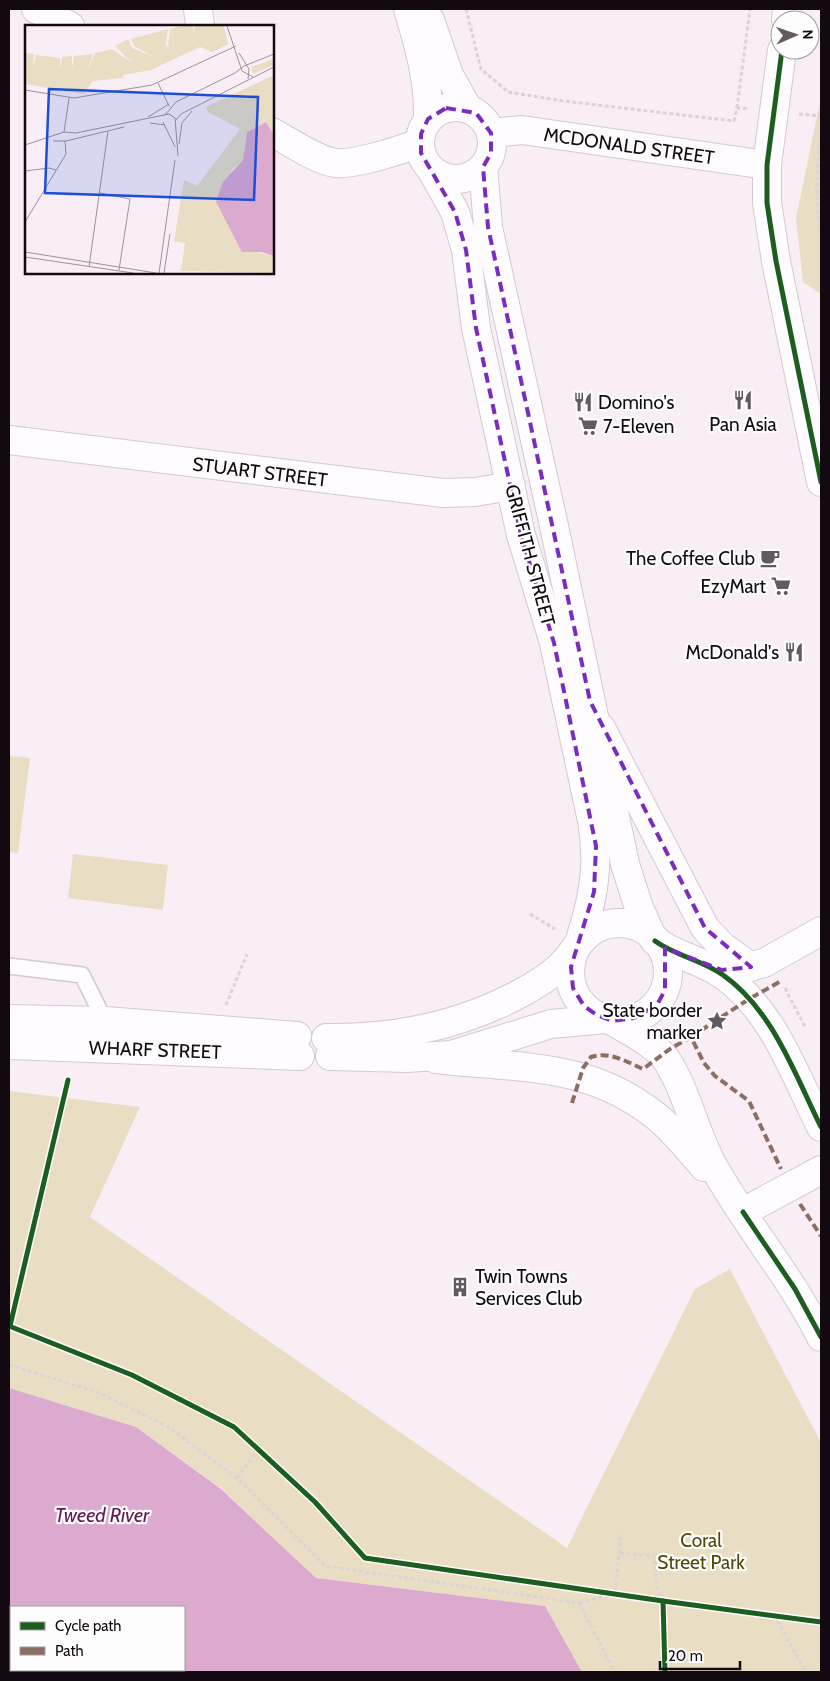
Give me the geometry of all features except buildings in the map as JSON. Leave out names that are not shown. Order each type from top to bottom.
[{"type":"main road","points":[[36,9],[68,25]]},
{"type":"main road","points":[[198,9],[200,25]]},
{"type":"main road","points":[[408,9],[425,68],[429,98],[424,131],[424,162],[432,171],[442,177],[460,179],[468,177],[483,168],[491,154],[491,133],[484,120],[468,109],[442,58],[426,9]]},
{"type":"main road","points":[[781,60],[767,165],[767,203],[776,261],[821,482]]},
{"type":"main road","points":[[274,133],[318,156],[336,163],[362,160],[424,131],[446,108],[468,109]]},
{"type":"main road","name":"MCDONALD STREET","points":[[491,133],[522,130],[767,165]]},
{"type":"main road","name":"GRIFFITH STREET","points":[[483,168],[488,227],[628,878],[654,939]]},
{"type":"main road","name":"GRIFFITH STREET","points":[[432,171],[455,212],[466,250],[476,328],[524,545],[554,643],[594,833],[596,881],[573,940]]},
{"type":"main road","name":"STUART STREET","points":[[9,444],[443,493],[475,492],[511,486]]},
{"type":"main road","points":[[511,486],[527,472],[538,455]]},
{"type":"main road","name":"GRIFFITH STREET","points":[[590,702],[609,745],[705,928],[723,947],[751,968]]},
{"type":"main road","points":[[743,1212],[662,1122],[607,1086],[581,1076],[552,1070],[328,1047],[444,1025],[498,1005],[540,982],[562,965],[573,940],[612,925],[631,926],[671,951],[722,970],[751,968],[770,960],[821,931]]},
{"type":"main road","points":[[422,1058],[465,1052],[551,1024],[608,1020],[643,1015],[662,997],[668,981],[665,955],[654,939]]},
{"type":"main road","points":[[573,940],[570,968],[573,988],[584,1006],[643,1040],[666,1059],[711,1163],[795,1289],[821,1336]]},
{"type":"main road","points":[[701,962],[733,982],[760,1012],[775,1035],[821,1127]]},
{"type":"main road","name":"WHARF STREET","points":[[9,1019],[105,1021],[299,1046],[9,1045]]},
{"type":"main road","points":[[743,1212],[821,1170]]},
{"type":"lane","points":[[9,966],[82,975],[105,1021]]},
{"type":"path","points":[[466,9],[481,68],[508,92],[563,101],[734,121],[750,9]]},
{"type":"path","points":[[736,108],[773,112]]},
{"type":"path","points":[[821,138],[817,162],[818,218],[821,235]]},
{"type":"path","points":[[530,914],[573,940]]},
{"type":"path","points":[[223,1011],[247,954]]},
{"type":"path","points":[[785,988],[808,1032]]},
{"type":"path","points":[[12,1316],[9,1327],[19,1329]]},
{"type":"path","points":[[9,1365],[106,1396],[167,1426],[237,1478],[325,1566],[579,1603],[615,1594]]},
{"type":"path","points":[[252,1444],[265,1456]]},
{"type":"path","points":[[237,1478],[258,1450]]},
{"type":"path","points":[[615,1594],[621,1533]]},
{"type":"path","points":[[619,1553],[654,1556],[657,1590],[663,1601],[663,1610]]},
{"type":"path","points":[[596,1591],[625,1595]]},
{"type":"path","points":[[653,1600],[672,1602]]},
{"type":"path","points":[[579,1603],[615,1672]]},
{"type":"path","points":[[765,1614],[784,1616]]},
{"type":"path","points":[[774,1615],[806,1672]]},
{"type":"highlighted area","points":[[446,108],[476,113],[491,133],[491,153],[483,167],[488,227],[590,701],[705,928],[751,967],[722,970],[665,948],[665,990],[657,1005],[634,1018],[612,1021],[597,1015],[584,1006],[573,988],[571,967],[594,892],[596,846],[554,643],[521,535],[476,328],[466,250],[455,212],[421,153],[421,134],[428,119]]},
{"type":"green space","points":[[821,97],[821,292],[819,293],[803,282],[796,218]]},
{"type":"green space","points":[[9,756],[30,758],[18,853],[9,852]]},
{"type":"green space","points":[[73,854],[168,865],[163,910],[68,898]]},
{"type":"green space","name":"Coral Street Park","points":[[9,1091],[140,1107],[90,1217],[567,1548],[695,1289],[730,1269],[821,1443],[821,1672],[582,1672],[545,1606],[316,1578],[222,1489],[136,1427],[9,1388]]},
{"type":"water","name":"Tweed River","points":[[9,1388],[136,1427],[221,1489],[316,1578],[545,1606],[582,1672],[9,1672]]},
{"type":"marked path","points":[[691,1037],[749,999],[781,981]]},
{"type":"marked path","points":[[572,1103],[583,1068],[591,1057],[612,1056],[643,1069],[670,1049],[691,1037],[704,1063],[715,1076],[749,1101],[781,1169]]},
{"type":"marked path","points":[[800,1204],[821,1236]]},
{"type":"cycle path","points":[[781,60],[767,165],[767,203],[776,261],[821,482]]},
{"type":"cycle path","points":[[655,941],[723,975],[756,1006],[792,1065],[821,1127]]},
{"type":"cycle path","points":[[10,1326],[68,1080]]},
{"type":"cycle path","points":[[743,1212],[795,1289],[821,1337]]},
{"type":"cycle path","points":[[9,1326],[132,1375],[234,1427],[315,1502],[365,1558],[821,1622]]},
{"type":"cycle path","points":[[663,1601],[665,1672]]},
{"type":"place","name":"Pan Asia","points":[[743,400]]},
{"type":"place","name":"Domino's","points":[[583,402]]},
{"type":"place","name":"7-Eleven","points":[[588,426]]},
{"type":"place","name":"The Coffee Club","points":[[770,558]]},
{"type":"place","name":"EzyMart","points":[[781,586]]},
{"type":"place","name":"McDonald's","points":[[794,652]]},
{"type":"place","name":"State border marker","points":[[717,1021]]},
{"type":"place","name":"Twin Towns Services Club","points":[[460,1287]]}]
